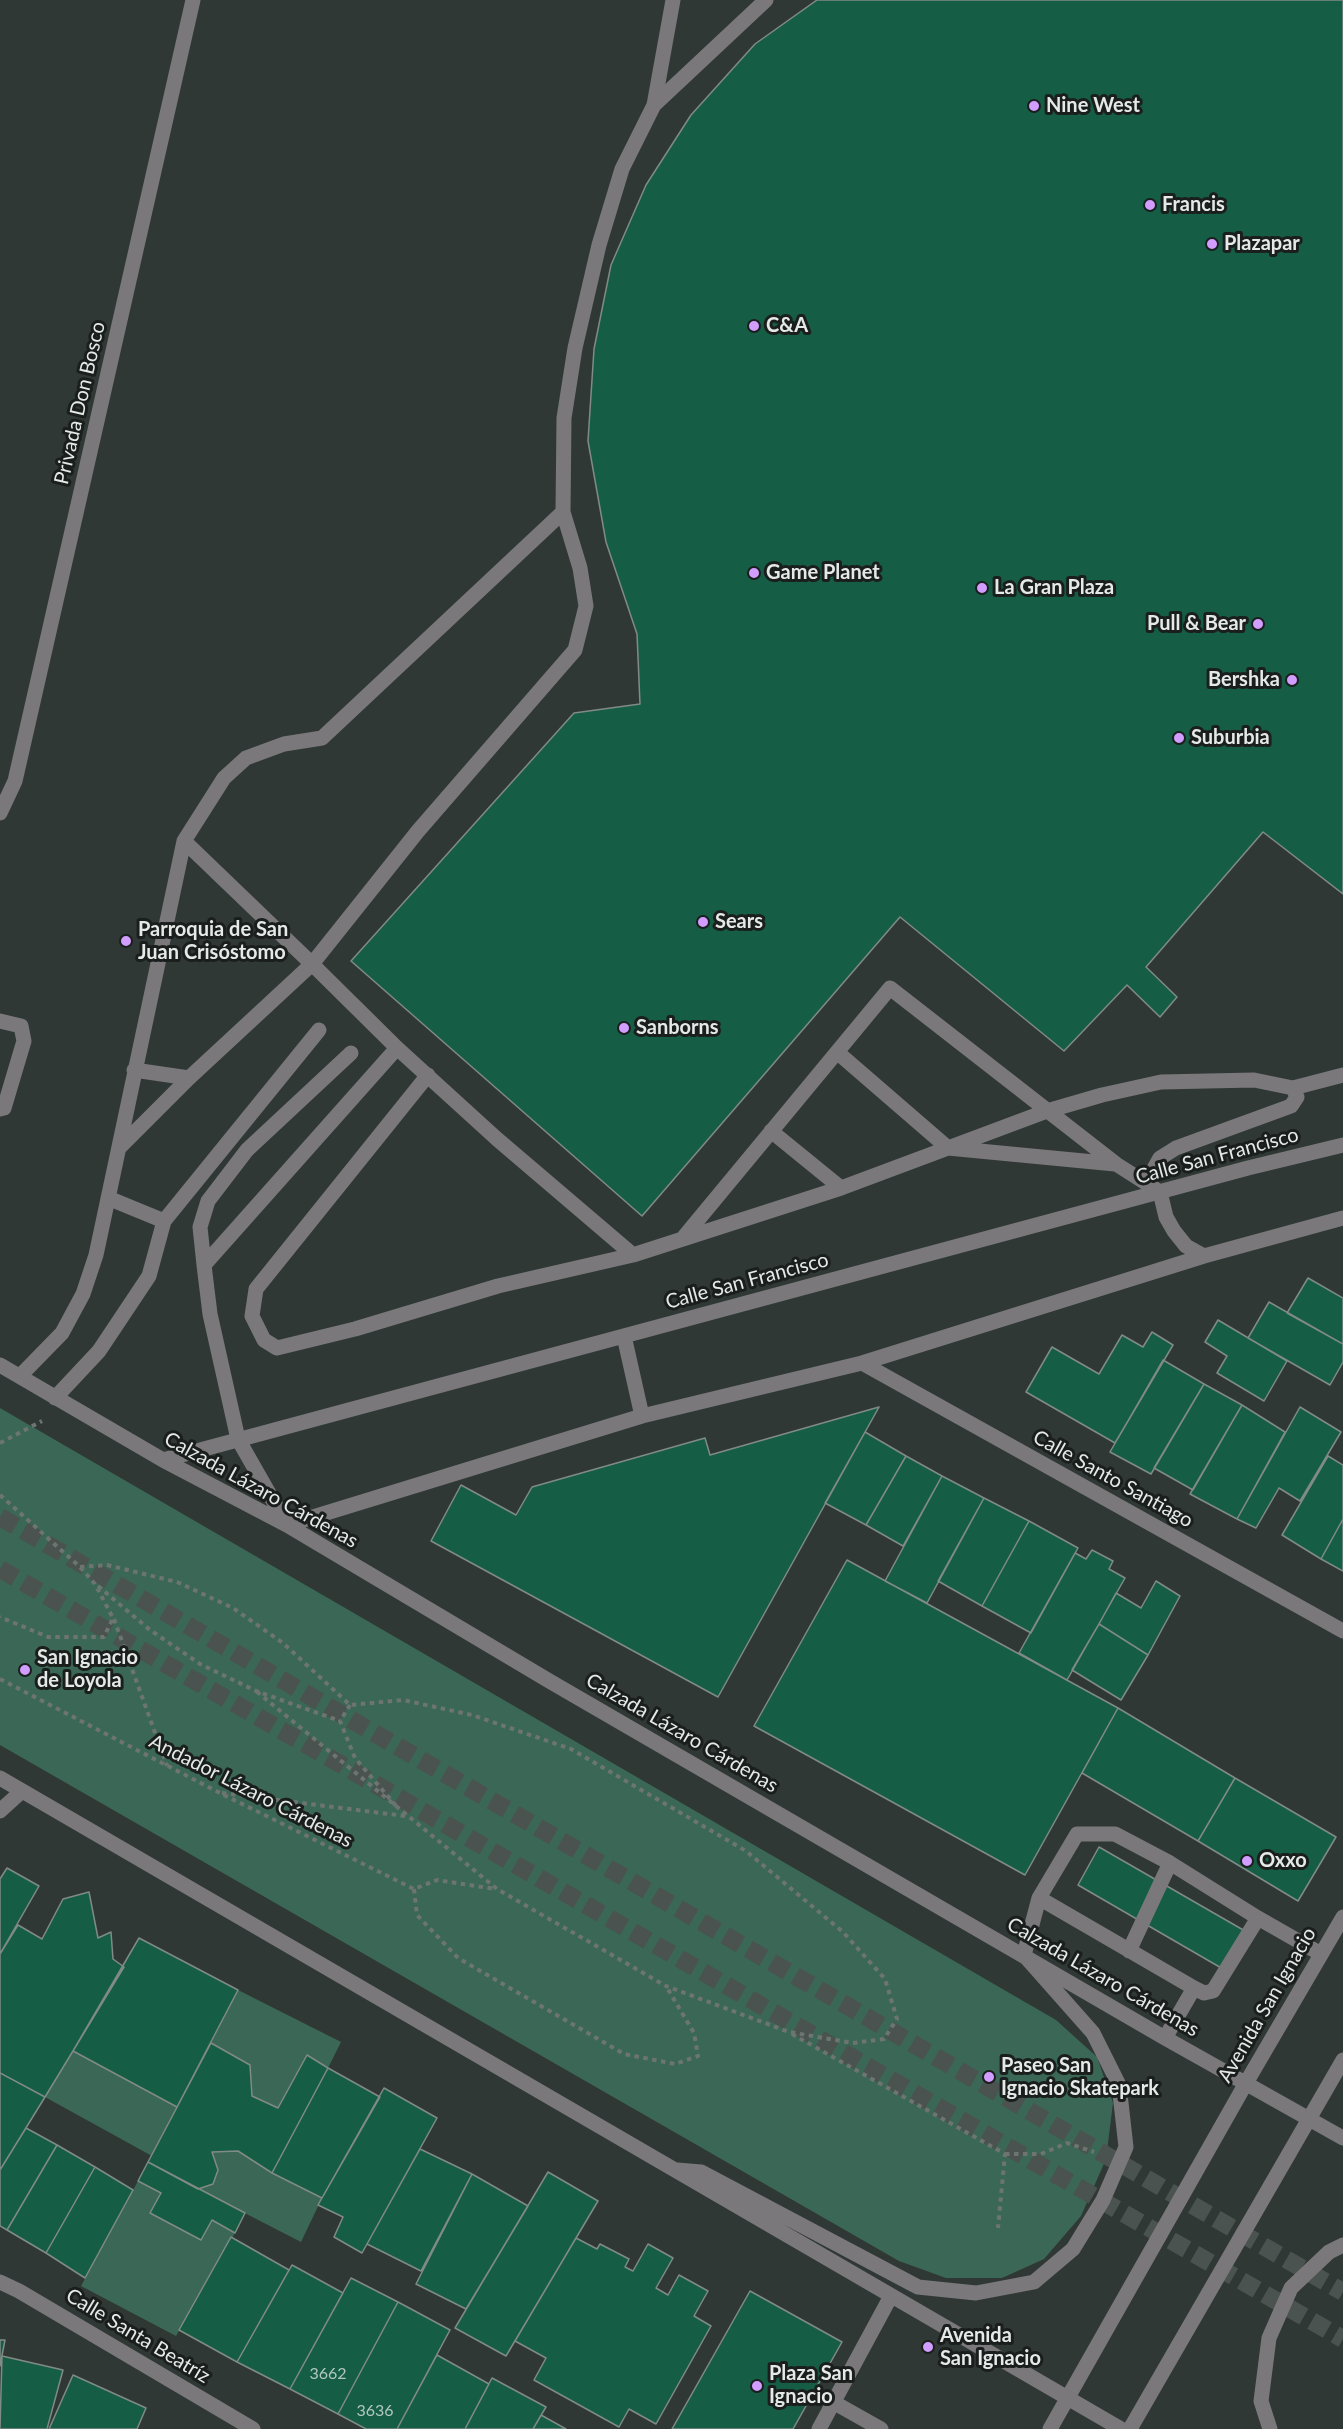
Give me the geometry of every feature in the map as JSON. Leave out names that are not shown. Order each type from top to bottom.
[{"type":"street","name":"Privada Don Bosco","points":[[0,813],[15,781],[193,0]]},
{"type":"street","points":[[118,1149],[189,1078],[312,964],[418,831],[576,650],[586,606],[580,568],[563,512],[564,418],[575,348],[599,245],[622,169],[654,105],[673,0]]},
{"type":"street","points":[[654,105],[766,0]]},
{"type":"street","points":[[20,1376],[62,1333],[83,1294],[96,1255],[184,841],[224,778],[246,758],[284,744],[322,738],[563,512]]},
{"type":"street","points":[[184,841],[397,1048],[633,1255]]},
{"type":"street","points":[[683,1238],[890,988],[1047,1112],[1116,1164],[1160,1192],[1166,1217],[1174,1231],[1186,1245],[1204,1256]]},
{"type":"street","points":[[0,1021],[21,1026],[24,1041],[4,1108],[0,1109]]},
{"type":"street","points":[[55,1398],[99,1351],[148,1276],[164,1221],[319,1030]]},
{"type":"street","points":[[204,1266],[397,1048]]},
{"type":"street","points":[[837,1052],[948,1148],[1116,1164]]},
{"type":"street","points":[[351,1053],[247,1150],[208,1201],[200,1227],[210,1314],[238,1439],[287,1525],[642,1416],[862,1364],[1204,1256],[1343,1218]]},
{"type":"street","points":[[134,1070],[189,1078]]},
{"type":"street","points":[[428,1075],[256,1289],[252,1316],[264,1340],[276,1348],[355,1329],[498,1286],[633,1255],[840,1188],[1047,1112],[1102,1095],[1161,1082],[1254,1080],[1293,1088],[1343,1075]]},
{"type":"street","points":[[1146,1183],[1160,1158],[1176,1148],[1290,1106],[1297,1097],[1293,1088]]},
{"type":"street","points":[[771,1131],[840,1188]]},
{"type":"street","name":"Calle San Francisco","points":[[163,1460],[1343,1145]]},
{"type":"street","points":[[108,1198],[164,1221]]},
{"type":"street","points":[[624,1336],[642,1416]]},
{"type":"street","name":"Calle Santo Santiago","points":[[862,1364],[1343,1630]]},
{"type":"street","name":"Calzada Lázaro Cárdenas","points":[[0,1365],[163,1460],[287,1525],[551,1682],[1165,2038],[1343,2138]]},
{"type":"street","points":[[0,1778],[1121,2429]]},
{"type":"street","points":[[0,1811],[22,1791]]},
{"type":"street","points":[[674,2170],[701,2172],[918,2287],[976,2293],[1034,2282],[1073,2249],[1103,2200],[1126,2147],[1119,2085],[1093,2033],[1024,1955],[1040,1898],[1077,1834],[1115,1834],[1170,1863],[1258,1918],[1322,1954]]},
{"type":"street","points":[[1129,1951],[1170,1863]]},
{"type":"street","points":[[1040,1898],[1204,1993],[1213,1991],[1258,1918]]},
{"type":"street","name":"Avenida San Ignacio","points":[[1050,2429],[1343,1917]]},
{"type":"street","points":[[1165,2038],[1194,1989]]},
{"type":"street","points":[[1130,2429],[1343,2060]]},
{"type":"street","points":[[1270,2429],[1261,2401],[1269,2338],[1291,2288],[1329,2252],[1343,2245]]},
{"type":"street","name":"Calle Santa Beatríz","points":[[0,2282],[253,2429]]},
{"type":"street","points":[[819,2429],[891,2296]]},
{"type":"street","points":[[833,2402],[881,2429]]},
{"type":"path","points":[[0,1443],[70,1407]]},
{"type":"path","points":[[0,1495],[80,1567],[95,1584],[150,1630],[200,1664],[256,1691],[340,1721],[355,1758],[406,1816]]},
{"type":"path","points":[[80,1567],[107,1565],[177,1582],[233,1608],[283,1643],[350,1705],[403,1700],[472,1715],[571,1749],[746,1851],[843,1932],[885,1979],[897,2019],[884,2039],[853,2043],[789,2032]]},
{"type":"path","points":[[95,1584],[113,1618],[167,1766]]},
{"type":"path","points":[[0,1617],[48,1637],[104,1637],[113,1618]]},
{"type":"path","name":"Andador Lázaro Cárdenas","points":[[0,1679],[218,1792],[414,1889]]},
{"type":"path","points":[[256,1691],[497,1889],[666,1986],[789,2032],[1005,2154],[1041,2154],[1067,2143],[1104,2155]]},
{"type":"path","points":[[340,1721],[350,1705]]},
{"type":"path","points":[[218,1792],[406,1816]]},
{"type":"path","points":[[497,1889],[437,1880],[414,1889],[417,1915],[458,1958],[624,2054],[675,2064],[698,2056],[694,2033],[666,1986]]},
{"type":"path","points":[[998,2228],[1005,2154]]},
{"type":"green space","points":[[0,1408],[1056,2020],[1097,2057],[1113,2103],[1106,2159],[1081,2216],[1044,2259],[1002,2278],[946,2278],[899,2261],[0,1745]]},
{"type":"green space","points":[[238,1990],[341,2042],[328,2068],[307,2055],[278,2108],[252,2096],[250,2065],[211,2043]]},
{"type":"green space","points":[[73,2051],[177,2107],[152,2156],[45,2097]]},
{"type":"green space","points":[[238,2151],[272,2173],[322,2198],[301,2242],[198,2189],[213,2184],[218,2170],[212,2152]]},
{"type":"green space","points":[[138,2181],[161,2193],[201,2240],[212,2220],[235,2233],[176,2336],[81,2286]]},
{"type":"building","name":"La Gran Plaza","points":[[817,0],[1343,0],[1343,894],[1263,832],[1146,967],[1177,997],[1160,1017],[1127,985],[1064,1051],[900,917],[642,1216],[351,961],[574,713],[640,704],[637,634],[606,542],[588,441],[594,349],[611,265],[646,185],[691,115],[755,44]]},
{"type":"building","points":[[1308,1278],[1343,1298],[1343,1344],[1287,1313]]},
{"type":"building","points":[[1269,1302],[1343,1344],[1343,1362],[1330,1385],[1248,1338]]},
{"type":"building","points":[[1218,1320],[1287,1361],[1264,1401],[1217,1373],[1227,1356],[1205,1342]]},
{"type":"building","points":[[1152,1332],[1173,1345],[1115,1443],[1026,1392],[1052,1347],[1099,1374],[1122,1335],[1143,1347]]},
{"type":"building","points":[[1163,1360],[1204,1384],[1151,1474],[1110,1452]]},
{"type":"building","points":[[1204,1384],[1242,1405],[1193,1490],[1154,1468]]},
{"type":"building","points":[[1242,1405],[1285,1432],[1237,1519],[1190,1494]]},
{"type":"building","points":[[879,1407],[718,1697],[431,1541],[461,1485],[516,1515],[532,1487],[705,1438],[710,1455]]},
{"type":"building","points":[[1300,1407],[1341,1432],[1300,1501],[1279,1488],[1256,1528],[1237,1519]]},
{"type":"building","points":[[865,1432],[906,1456],[866,1525],[825,1503]]},
{"type":"building","points":[[906,1456],[942,1476],[903,1546],[866,1525]]},
{"type":"building","points":[[1328,1456],[1343,1465],[1343,1519],[1321,1559],[1282,1535]]},
{"type":"building","points":[[942,1476],[984,1498],[927,1603],[885,1581]]},
{"type":"building","points":[[984,1498],[1029,1521],[982,1606],[938,1581]]},
{"type":"building","points":[[1343,1519],[1343,1571],[1321,1559]]},
{"type":"building","points":[[1029,1521],[1078,1548],[1031,1633],[982,1606]]},
{"type":"building","points":[[1092,1550],[1113,1561],[1109,1569],[1125,1578],[1067,1680],[1019,1653],[1075,1553],[1086,1559]]},
{"type":"building","points":[[847,1560],[1118,1708],[1025,1875],[754,1726]]},
{"type":"building","points":[[1156,1581],[1180,1596],[1148,1655],[1099,1624],[1116,1593],[1141,1608]]},
{"type":"building","points":[[1099,1624],[1148,1655],[1121,1700],[1072,1670]]},
{"type":"building","points":[[1118,1708],[1235,1778],[1198,1841],[1082,1773]]},
{"type":"building","points":[[1235,1778],[1336,1837],[1298,1901],[1198,1841]]},
{"type":"building","name":"Oxxo","points":[[1099,1847],[1245,1931],[1223,1969],[1078,1885]]},
{"type":"building","points":[[7,1868],[39,1886],[0,1954],[0,1879]]},
{"type":"building","points":[[89,1892],[98,1938],[111,1932],[113,1959],[124,1967],[45,2097],[0,2073],[0,1954],[18,1925],[42,1939],[63,1899]]},
{"type":"building","points":[[139,1938],[238,1990],[177,2107],[73,2051]]},
{"type":"building","points":[[211,2043],[250,2065],[252,2096],[278,2108],[307,2055],[328,2068],[272,2173],[238,2151],[212,2152],[218,2170],[213,2184],[198,2189],[148,2162]]},
{"type":"building","points":[[328,2068],[380,2097],[322,2198],[272,2173]]},
{"type":"building","points":[[0,2073],[45,2097],[0,2170]]},
{"type":"building","points":[[384,2088],[437,2118],[362,2253],[334,2237],[343,2217],[318,2205]]},
{"type":"building","points":[[26,2128],[57,2145],[7,2230],[0,2226],[0,2170]]},
{"type":"building","points":[[57,2145],[95,2167],[46,2253],[7,2230]]},
{"type":"building","points":[[420,2149],[472,2174],[421,2271],[367,2244]]},
{"type":"building","points":[[148,2162],[245,2213],[235,2233],[212,2220],[201,2240],[150,2213],[161,2193],[138,2181]]},
{"type":"building","points":[[95,2167],[133,2190],[85,2278],[46,2253]]},
{"type":"building","points":[[548,2172],[598,2201],[506,2356],[455,2328]]},
{"type":"building","points":[[472,2174],[528,2206],[466,2309],[416,2284]]},
{"type":"building","points":[[231,2237],[289,2270],[237,2362],[179,2330]]},
{"type":"building","points":[[576,2238],[597,2249],[600,2244],[629,2259],[625,2267],[633,2271],[648,2244],[673,2258],[656,2288],[668,2295],[679,2275],[708,2291],[694,2316],[711,2326],[656,2424],[629,2409],[619,2427],[534,2380],[546,2358],[515,2341]]},
{"type":"building","points":[[292,2265],[343,2293],[290,2389],[237,2362]]},
{"type":"building","points":[[351,2278],[398,2302],[338,2414],[290,2389]]},
{"type":"building","name":"Plaza San Ignacio","points":[[750,2291],[842,2342],[793,2429],[672,2429]]},
{"type":"building","points":[[398,2302],[450,2330],[397,2429],[366,2429],[338,2414]]},
{"type":"building","points":[[0,2340],[5,2340],[0,2366]]},
{"type":"building","points":[[437,2355],[489,2384],[465,2429],[397,2429]]},
{"type":"building","points":[[2,2356],[63,2370],[47,2429],[0,2429]]},
{"type":"building","points":[[73,2375],[146,2408],[137,2429],[49,2429]]},
{"type":"building","points":[[492,2378],[546,2407],[533,2429],[465,2429]]},
{"type":"building","points":[[541,2415],[566,2429],[533,2429]]},
{"type":"tunnel","points":[[0,1517],[1343,2292]]},
{"type":"tunnel","points":[[0,1569],[1343,2339]]},
{"type":"place","name":"Nine West","points":[[1034,106]]},
{"type":"place","name":"Francis","points":[[1150,205]]},
{"type":"place","name":"Plazapar","points":[[1212,244]]},
{"type":"place","name":"C&A","points":[[754,326]]},
{"type":"place","name":"Game Planet","points":[[754,573]]},
{"type":"place","name":"La Gran Plaza","points":[[982,588]]},
{"type":"place","name":"Pull & Bear","points":[[1258,624]]},
{"type":"place","name":"Bershka","points":[[1292,680]]},
{"type":"place","name":"Suburbia","points":[[1179,738]]},
{"type":"place","name":"Sears","points":[[703,922]]},
{"type":"place","name":"Parroquia de San Juan Crisóstomo","points":[[126,941]]},
{"type":"place","name":"Sanborns","points":[[624,1028]]},
{"type":"place","name":"San Ignacio de Loyola","points":[[25,1670]]},
{"type":"place","name":"Oxxo","points":[[1247,1861]]},
{"type":"place","name":"Paseo San Ignacio Skatepark","points":[[989,2077]]},
{"type":"place","name":"Avenida San Ignacio","points":[[928,2347]]},
{"type":"place","name":"Plaza San Ignacio","points":[[757,2386]]}]
